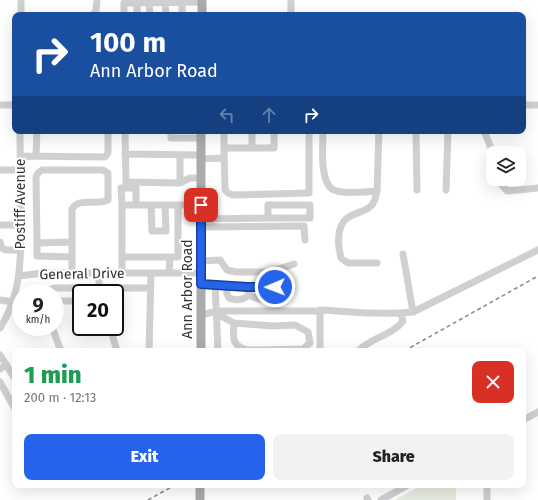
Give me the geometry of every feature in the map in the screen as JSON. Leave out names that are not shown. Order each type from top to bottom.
[{"type":"main road","points":[[202,1],[202,12]]},
{"type":"main road","name":"Ann Arbor Road","points":[[201,134],[201,348]]},
{"type":"main road","points":[[200,488],[200,500]]},
{"type":"street","points":[[20,12],[21,0]]},
{"type":"street","points":[[95,12],[97,0]]},
{"type":"street","points":[[291,0],[291,12]]},
{"type":"street","points":[[124,12],[124,3],[182,3],[202,1]]},
{"type":"street","points":[[137,3],[137,12]]},
{"type":"street","points":[[149,3],[150,12]]},
{"type":"street","points":[[166,3],[166,12]]},
{"type":"street","points":[[182,3],[182,12]]},
{"type":"street","points":[[0,105],[12,105]]},
{"type":"street","points":[[526,105],[538,105]]},
{"type":"street","name":"Postiff Avenue","points":[[19,276],[21,225],[20,134]]},
{"type":"street","points":[[36,156],[37,134]]},
{"type":"street","points":[[20,156],[105,157],[108,154],[108,134]]},
{"type":"street","points":[[125,134],[126,182],[180,182],[190,178],[201,178]]},
{"type":"street","points":[[171,134],[171,138],[184,135],[201,134]]},
{"type":"street","points":[[224,134],[225,190],[233,195],[309,193],[309,134]]},
{"type":"street","points":[[252,134],[252,148]]},
{"type":"street","points":[[224,148],[274,148],[274,134]]},
{"type":"street","points":[[323,134],[323,169],[325,180],[329,187],[334,191],[340,192],[377,191]]},
{"type":"street","points":[[377,263],[348,263],[341,258],[338,243],[342,226],[346,219],[371,206],[377,191],[379,134]]},
{"type":"street","points":[[416,134],[417,190]]},
{"type":"street","points":[[446,190],[448,134]]},
{"type":"street","points":[[485,134],[490,146]]},
{"type":"street","points":[[126,154],[180,155],[224,158]]},
{"type":"street","points":[[180,155],[180,182]]},
{"type":"street","points":[[0,170],[21,170]]},
{"type":"street","points":[[72,256],[37,256],[36,177],[38,172],[42,170],[103,170],[108,173],[108,200],[103,203],[79,203],[74,205],[72,209],[72,242],[72,256],[72,273]]},
{"type":"street","points":[[503,186],[507,191],[538,188]]},
{"type":"street","points":[[122,273],[121,188],[136,188],[136,205]]},
{"type":"street","points":[[122,205],[201,205]]},
{"type":"street","points":[[152,205],[152,231],[166,231],[165,205]]},
{"type":"street","points":[[122,257],[178,257],[178,205]]},
{"type":"street","points":[[201,223],[268,218],[310,218],[310,205],[268,205],[268,218]]},
{"type":"street","points":[[201,223],[304,226],[305,240]]},
{"type":"street","points":[[0,225],[21,225]]},
{"type":"street","points":[[0,242],[2,248],[6,250],[20,250]]},
{"type":"street","points":[[37,243],[72,242]]},
{"type":"street","points":[[201,315],[320,310],[382,314],[397,312],[401,314],[413,312],[538,250]]},
{"type":"street","points":[[403,254],[413,312]]},
{"type":"street","points":[[170,257],[170,273]]},
{"type":"street","points":[[201,261],[220,260],[227,270],[236,272],[269,272],[294,264]]},
{"type":"street","name":"General Drive","points":[[18,284],[19,276],[43,273],[201,273]]},
{"type":"street","points":[[99,273],[100,284]]},
{"type":"street","points":[[149,348],[151,273]]},
{"type":"street","points":[[201,284],[275,287],[282,288],[286,292],[283,296],[274,299],[257,300],[249,295],[247,287]]},
{"type":"street","points":[[215,284],[218,348]]},
{"type":"street","points":[[226,285],[226,294],[228,298],[233,300],[245,299],[249,295]]},
{"type":"street","points":[[124,289],[150,288]]},
{"type":"street","points":[[0,300],[12,300]]},
{"type":"street","name":"General Drive","points":[[0,327],[12,307]]},
{"type":"street","points":[[320,310],[320,348]]},
{"type":"street","points":[[217,314],[234,323],[273,326],[295,325],[308,332],[310,343],[304,348]]},
{"type":"street","points":[[362,348],[369,342],[398,327],[403,321],[401,314]]},
{"type":"street","points":[[234,323],[233,338],[239,348]]},
{"type":"street","points":[[55,336],[59,348]]},
{"type":"street","points":[[113,336],[116,348]]},
{"type":"street","points":[[0,355],[12,374]]},
{"type":"street","points":[[0,369],[6,364]]},
{"type":"street","points":[[0,382],[12,404]]},
{"type":"street","points":[[526,418],[537,409]]},
{"type":"street","points":[[381,500],[403,488]]},
{"type":"street","points":[[487,488],[487,500]]},
{"type":"shaded area","points":[[417,488],[456,488],[456,500],[395,500]]},
{"type":"railway","points":[[409,348],[538,276]]},
{"type":"railway","points":[[148,500],[170,488]]},
{"type":"route","points":[[201,205],[201,284],[275,287]]}]
